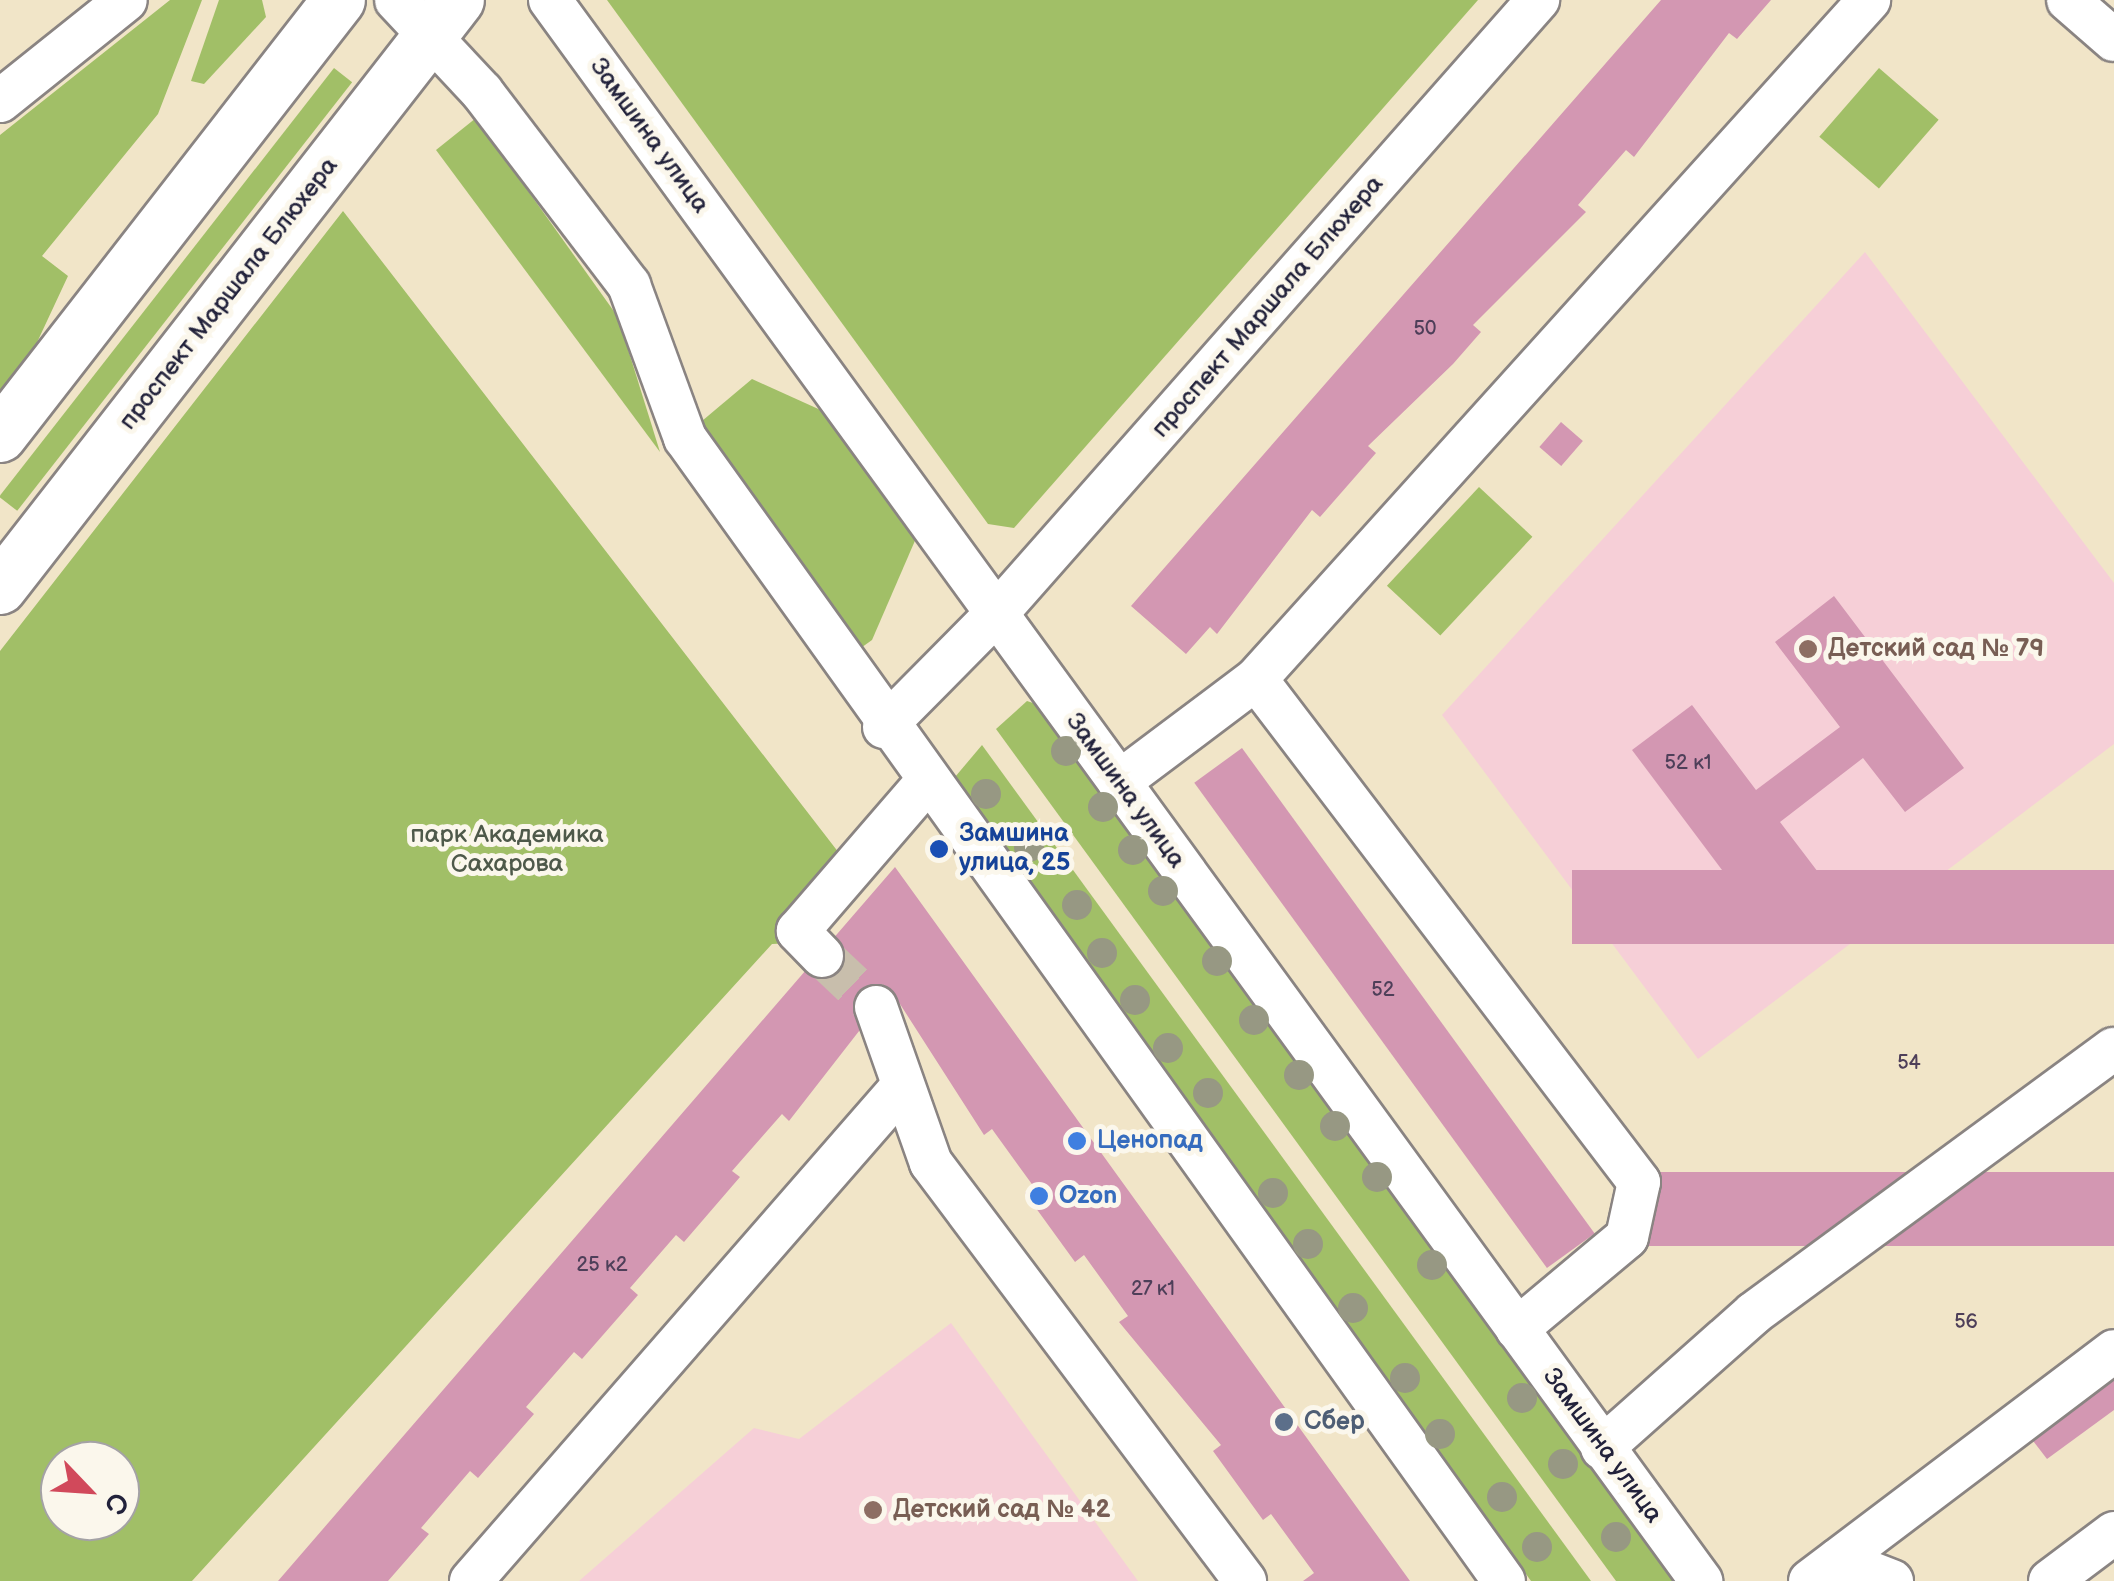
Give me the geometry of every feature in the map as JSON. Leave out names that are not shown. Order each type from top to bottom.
[{"type":"main road","points":[[0,436],[339,0]]},
{"type":"main road","name":"проспект Маршала Блюхера","points":[[0,588],[428,11]]},
{"type":"street","points":[[0,100],[126,0]]},
{"type":"street","name":"Замшина улица","points":[[550,0],[1702,1581]]},
{"type":"street","name":"проспект Маршала Блюхера","points":[[884,728],[997,613],[1538,0]]},
{"type":"street","points":[[1119,782],[1256,679],[1869,0]]},
{"type":"street","points":[[2068,0],[2114,40]]},
{"type":"street","points":[[428,11],[628,285],[670,412],[884,728],[1504,1581]]},
{"type":"street","points":[[1256,679],[1639,1182],[1626,1237],[1517,1329]]},
{"type":"street","points":[[822,956],[798,931],[926,784]]},
{"type":"street","points":[[876,1007],[901,1088],[931,1163],[1245,1581]]},
{"type":"street","points":[[1602,1448],[1754,1312],[2114,1049]]},
{"type":"street","points":[[470,1581],[901,1088]]},
{"type":"street","points":[[1824,1570],[2114,1351]]},
{"type":"street","points":[[2050,1581],[2114,1533]]},
{"type":"street","points":[[1824,1570],[1892,1581]]},
{"type":"shaded area","name":"Детский сад № 79","points":[[1865,252],[2114,583],[2114,744],[1698,1059],[1442,715]]},
{"type":"shaded area","name":"Детский сад № 42","points":[[951,1323],[1138,1581],[579,1581],[754,1428],[799,1439]]},
{"type":"green space","points":[[170,0],[202,0],[158,114],[42,256],[68,276],[33,351],[0,393],[0,135]]},
{"type":"green space","points":[[219,0],[262,0],[266,17],[204,84],[191,81]]},
{"type":"green space","points":[[607,0],[1478,0],[1014,528],[988,524]]},
{"type":"green space","points":[[334,68],[352,82],[17,511],[0,496]]},
{"type":"green space","points":[[1879,68],[1939,120],[1879,189],[1819,137]]},
{"type":"green space","points":[[476,118],[618,317],[660,452],[436,150]]},
{"type":"green space","name":"парк Академика Сахарова","points":[[343,211],[856,875],[793,943],[772,944],[192,1581],[0,1581],[0,651]]},
{"type":"green space","points":[[752,379],[825,412],[917,536],[872,640],[858,650],[696,426]]},
{"type":"green space","points":[[1479,487],[1532,537],[1440,636],[1387,586]]},
{"type":"green space","points":[[1027,701],[1039,705],[1677,1581],[1616,1581],[996,729]]},
{"type":"green space","points":[[982,745],[1591,1581],[1531,1581],[964,799],[955,777]]},
{"type":"building","points":[[1661,0],[1771,0],[1737,39],[1729,33],[1634,157],[1626,150],[1578,205],[1586,212],[1473,325],[1481,332],[1368,446],[1376,453],[1320,517],[1312,510],[1217,634],[1210,627],[1186,654],[1131,606]]},
{"type":"building","points":[[1561,422],[1583,441],[1561,466],[1539,447]]},
{"type":"building","points":[[1834,596],[1964,768],[1905,812],[1863,758],[1780,822],[1821,876],[1761,922],[1632,750],[1692,705],[1756,790],[1840,727],[1775,642]]},
{"type":"building","points":[[1242,748],[1595,1233],[1547,1268],[1194,783]]},
{"type":"building","points":[[895,867],[1410,1581],[1303,1581],[1314,1573],[1271,1514],[1263,1520],[1213,1451],[1221,1445],[1119,1322],[1128,1316],[1084,1255],[1075,1262],[1025,1193],[1034,1187],[992,1129],[984,1135],[891,990],[789,1121],[782,1114],[732,1171],[740,1177],[684,1242],[676,1235],[630,1288],[638,1295],[582,1359],[574,1352],[526,1407],[534,1414],[478,1478],[470,1471],[421,1528],[429,1534],[388,1581],[278,1581]]},
{"type":"building","points":[[1572,870],[2114,870],[2114,944],[1572,944]]},
{"type":"building","points":[[1644,1172],[2114,1172],[2114,1246],[1644,1246]]},
{"type":"building","points":[[2114,1369],[2114,1410],[2047,1459],[2027,1433]]},
{"type":"tunnel","points":[[822,956],[876,1007]]},
{"type":"place","name":"Детский сад № 79","points":[[1808,649]]},
{"type":"place","name":"Замшина улица, 25","points":[[939,849]]},
{"type":"place","name":"Ценопад","points":[[1077,1141]]},
{"type":"place","name":"Ozon","points":[[1039,1196]]},
{"type":"place","name":"Сбер","points":[[1284,1422]]},
{"type":"place","name":"Детский сад № 42","points":[[873,1510]]}]
